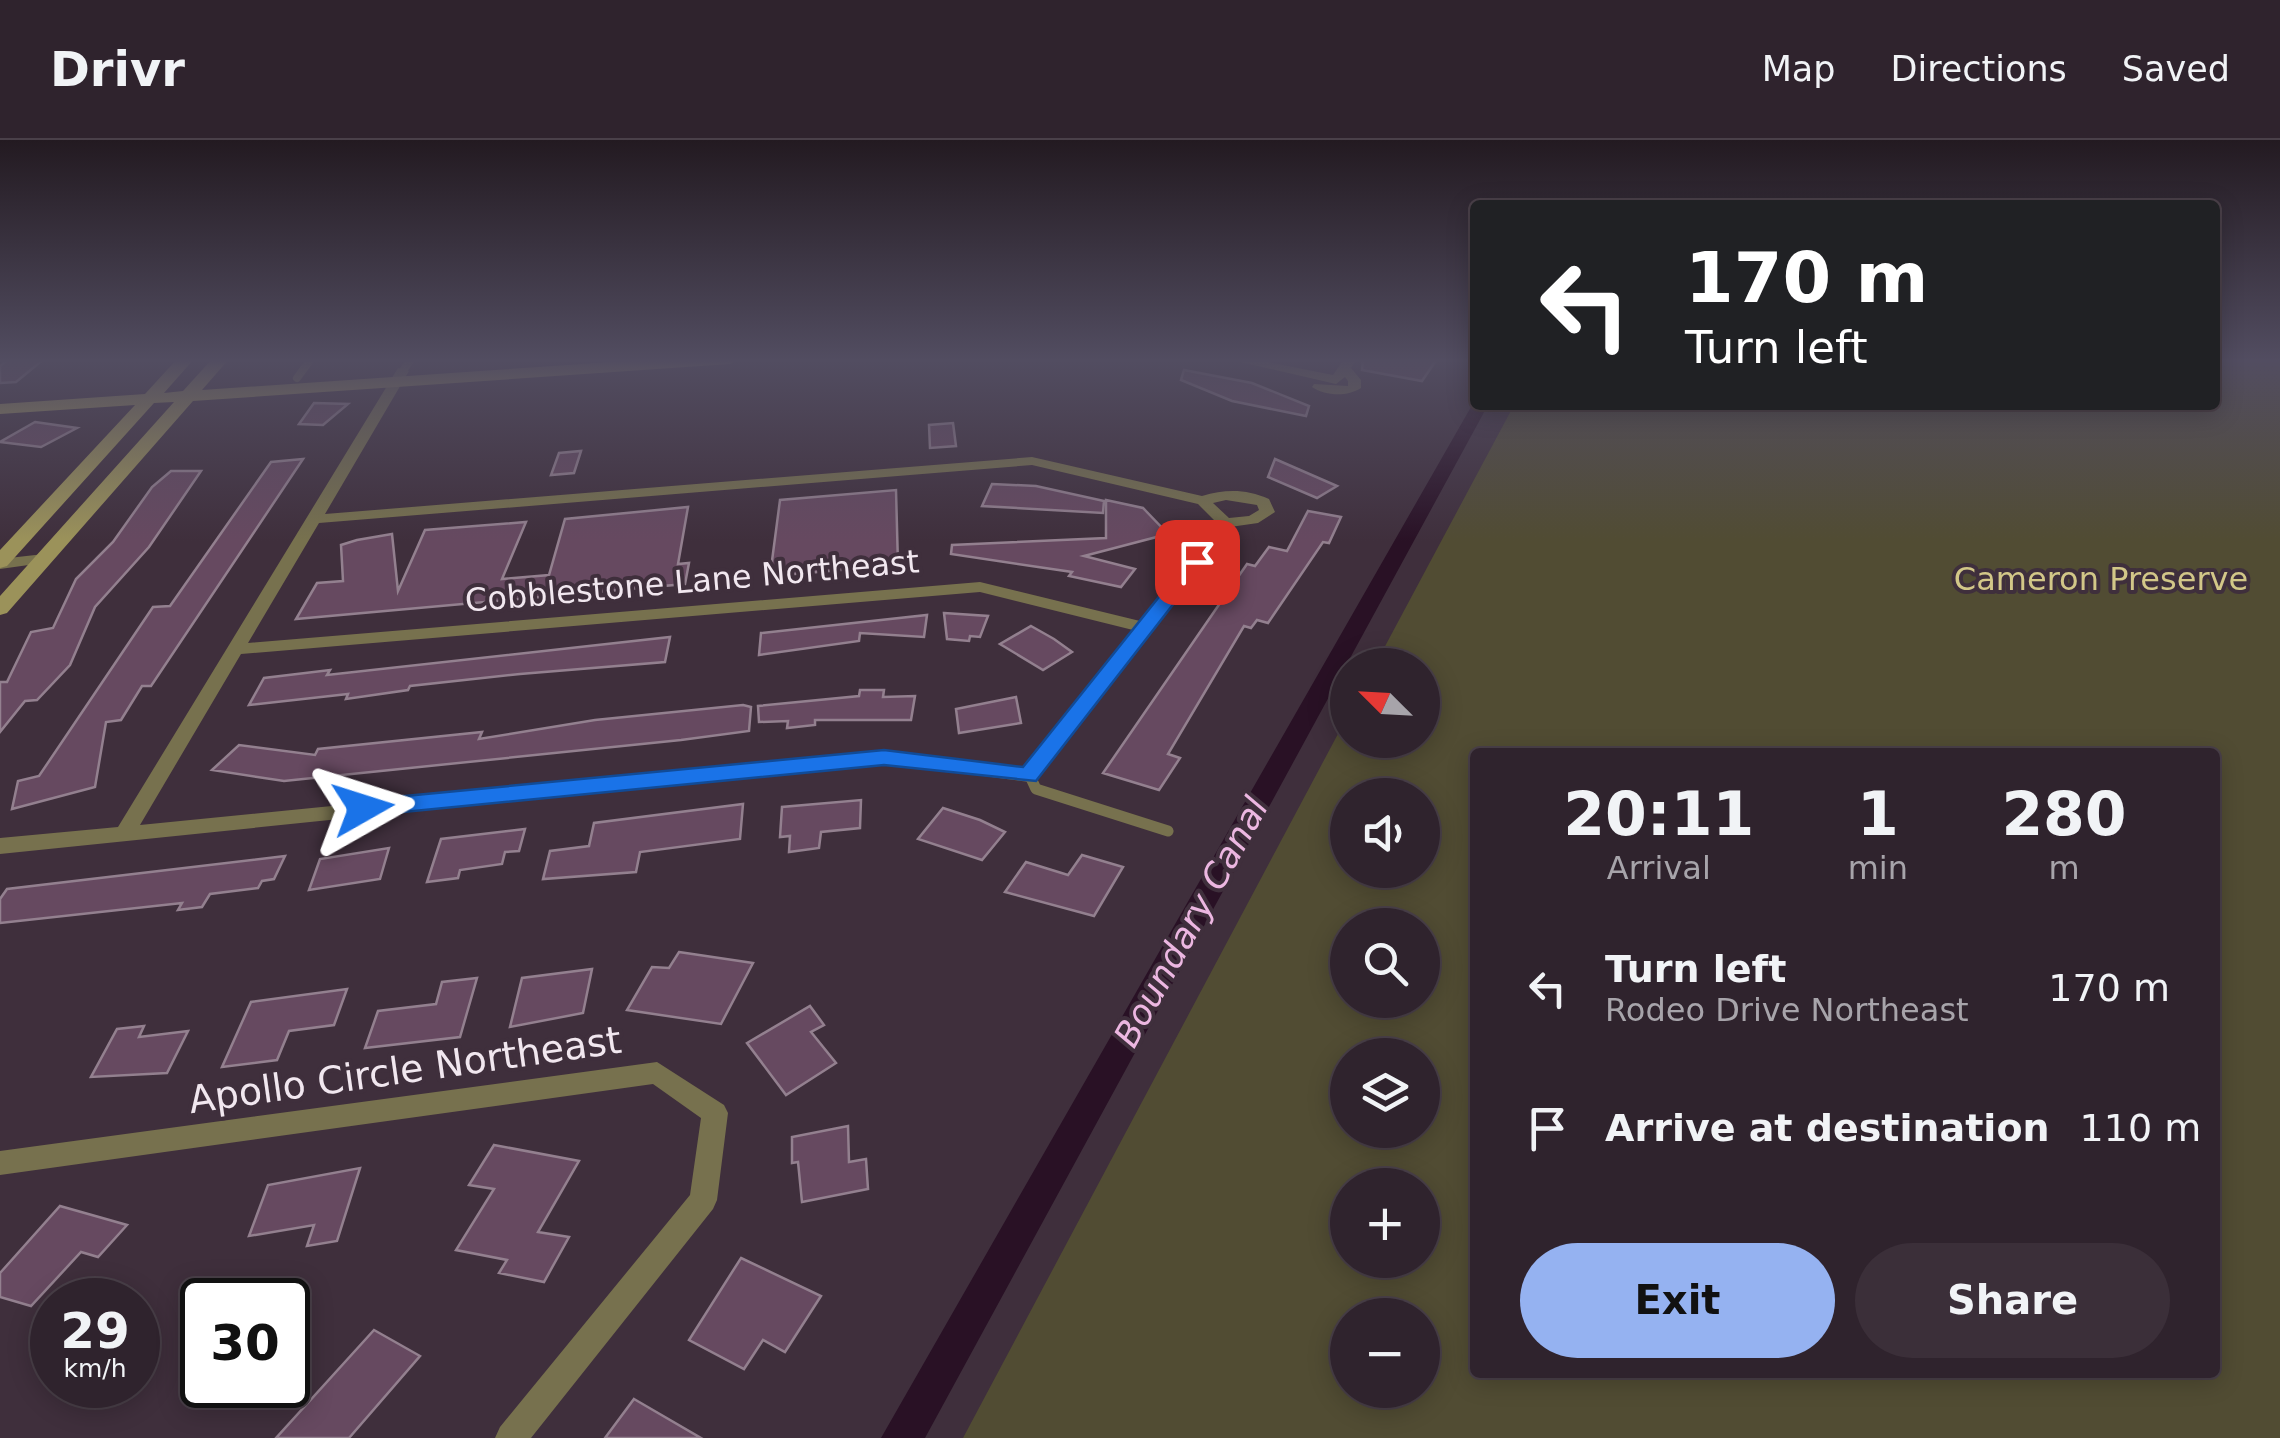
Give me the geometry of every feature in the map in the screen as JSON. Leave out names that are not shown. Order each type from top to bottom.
[{"type":"street","points":[[0,563],[129,420]]},
{"type":"street","points":[[0,609],[169,420]]},
{"type":"street","points":[[126,831],[375,420]]},
{"type":"street","points":[[317,519],[1032,461],[1203,501],[1226,523]]},
{"type":"street","points":[[0,846],[884,757],[1028,775],[1226,523],[1253,520],[1266,512],[1264,502],[1248,495],[1222,494],[1203,501]]},
{"type":"street","points":[[0,563],[44,559]]},
{"type":"street","name":"Cobblestone Lane Northeast","points":[[238,649],[980,587],[1146,628]]},
{"type":"street","name":"Apollo Circle Northeast","points":[[0,1163],[657,1073],[715,1113],[703,1200],[511,1438]]},
{"type":"lane","points":[[1028,775],[1036,789],[1168,831]]},
{"type":"green space","name":"Cameron Preserve","points":[[1506,420],[2280,420],[2280,1438],[963,1438],[1330,749],[1330,758],[1440,758],[1440,648],[1384,648]]},
{"type":"building","points":[[302,420],[329,420],[323,425],[299,424]]},
{"type":"building","points":[[35,422],[77,428],[41,447],[0,442]]},
{"type":"building","points":[[953,423],[956,446],[930,448],[929,425]]},
{"type":"building","points":[[581,451],[574,473],[551,475],[559,453]]},
{"type":"building","points":[[303,459],[151,686],[142,686],[121,720],[106,722],[95,787],[12,809],[18,781],[39,776],[153,607],[170,606],[271,462]]},
{"type":"building","points":[[1275,459],[1337,486],[1317,498],[1268,477]]},
{"type":"building","points":[[171,471],[201,471],[149,547],[95,607],[70,665],[37,700],[25,701],[0,732],[0,682],[7,682],[31,632],[53,628],[76,579],[113,542],[152,487]]},
{"type":"building","points":[[992,484],[1036,486],[1104,501],[1103,513],[982,506]]},
{"type":"building","points":[[896,490],[898,565],[770,576],[780,500]]},
{"type":"building","points":[[1106,500],[1143,508],[1168,534],[1084,556],[1135,569],[1121,587],[1069,576],[1072,572],[951,554],[952,545],[1106,538]]},
{"type":"building","points":[[688,507],[678,564],[689,563],[685,584],[296,619],[317,583],[343,581],[341,545],[357,540],[392,534],[398,591],[425,530],[526,522],[502,579],[549,575],[565,519]]},
{"type":"building","points":[[1308,511],[1341,517],[1329,543],[1323,542],[1268,623],[1257,620],[1251,628],[1244,626],[1168,754],[1180,758],[1159,790],[1103,773],[1247,564],[1255,566],[1269,547],[1287,551]]},
{"type":"building","points":[[944,613],[988,616],[980,637],[970,636],[969,641],[947,639]]},
{"type":"building","points":[[927,615],[924,637],[860,633],[859,641],[759,655],[761,633]]},
{"type":"building","points":[[1031,626],[1072,652],[1043,670],[1000,644]]},
{"type":"building","points":[[670,637],[665,662],[410,686],[408,690],[346,699],[348,694],[249,705],[264,678],[330,670],[327,675]]},
{"type":"building","points":[[860,690],[884,690],[883,697],[915,696],[911,720],[815,720],[815,725],[787,728],[788,721],[759,722],[758,706],[859,696]]},
{"type":"building","points":[[1016,697],[1021,723],[959,733],[956,709]]},
{"type":"building","points":[[751,707],[749,731],[681,740],[284,781],[212,770],[239,745],[315,755],[318,749],[482,732],[479,739],[595,720]]},
{"type":"building","points":[[861,800],[860,828],[821,832],[819,848],[789,852],[790,836],[780,837],[782,807]]},
{"type":"building","points":[[743,804],[740,839],[640,852],[636,872],[543,879],[550,851],[589,846],[594,823]]},
{"type":"building","points":[[943,808],[1005,832],[982,860],[918,839]]},
{"type":"building","points":[[525,829],[519,851],[505,852],[502,864],[460,870],[458,878],[427,882],[441,839]]},
{"type":"building","points":[[389,848],[380,879],[309,890],[320,859]]},
{"type":"building","points":[[1082,855],[1123,867],[1094,916],[1005,892],[1026,862],[1068,875]]},
{"type":"building","points":[[285,856],[274,879],[262,881],[258,888],[210,894],[202,907],[178,910],[182,903],[0,923],[0,899],[7,889]]},
{"type":"building","points":[[679,952],[753,963],[721,1024],[627,1010],[652,967],[669,968]]},
{"type":"building","points":[[592,969],[583,1013],[510,1027],[522,978]]},
{"type":"building","points":[[477,978],[460,1037],[365,1048],[378,1011],[436,1004],[442,982]]},
{"type":"building","points":[[347,989],[334,1025],[289,1031],[277,1060],[222,1067],[251,1002]]},
{"type":"building","points":[[810,1006],[824,1025],[811,1032],[836,1063],[786,1095],[747,1043]]},
{"type":"building","points":[[144,1026],[139,1037],[188,1031],[167,1073],[91,1077],[117,1029]]},
{"type":"building","points":[[848,1126],[849,1162],[866,1159],[868,1189],[802,1202],[798,1162],[792,1163],[792,1137]]},
{"type":"building","points":[[494,1145],[579,1161],[538,1232],[569,1237],[544,1282],[499,1273],[507,1260],[456,1250],[494,1189],[469,1185]]},
{"type":"building","points":[[360,1168],[337,1241],[307,1246],[314,1225],[249,1236],[268,1185]]},
{"type":"building","points":[[60,1206],[127,1225],[98,1257],[81,1252],[57,1278],[30,1278],[30,1306],[0,1297],[0,1273]]},
{"type":"building","points":[[741,1258],[821,1296],[785,1352],[763,1340],[744,1369],[689,1340]]},
{"type":"building","points":[[374,1330],[420,1356],[349,1438],[276,1438],[303,1408],[310,1408],[310,1401]]},
{"type":"building","points":[[634,1399],[701,1438],[605,1438]]},
{"type":"waterway","name":"Boundary Canal","points":[[902,1438],[1471,420]]},
{"type":"route","points":[[363,808],[884,757],[1028,775],[1197,562]]}]
